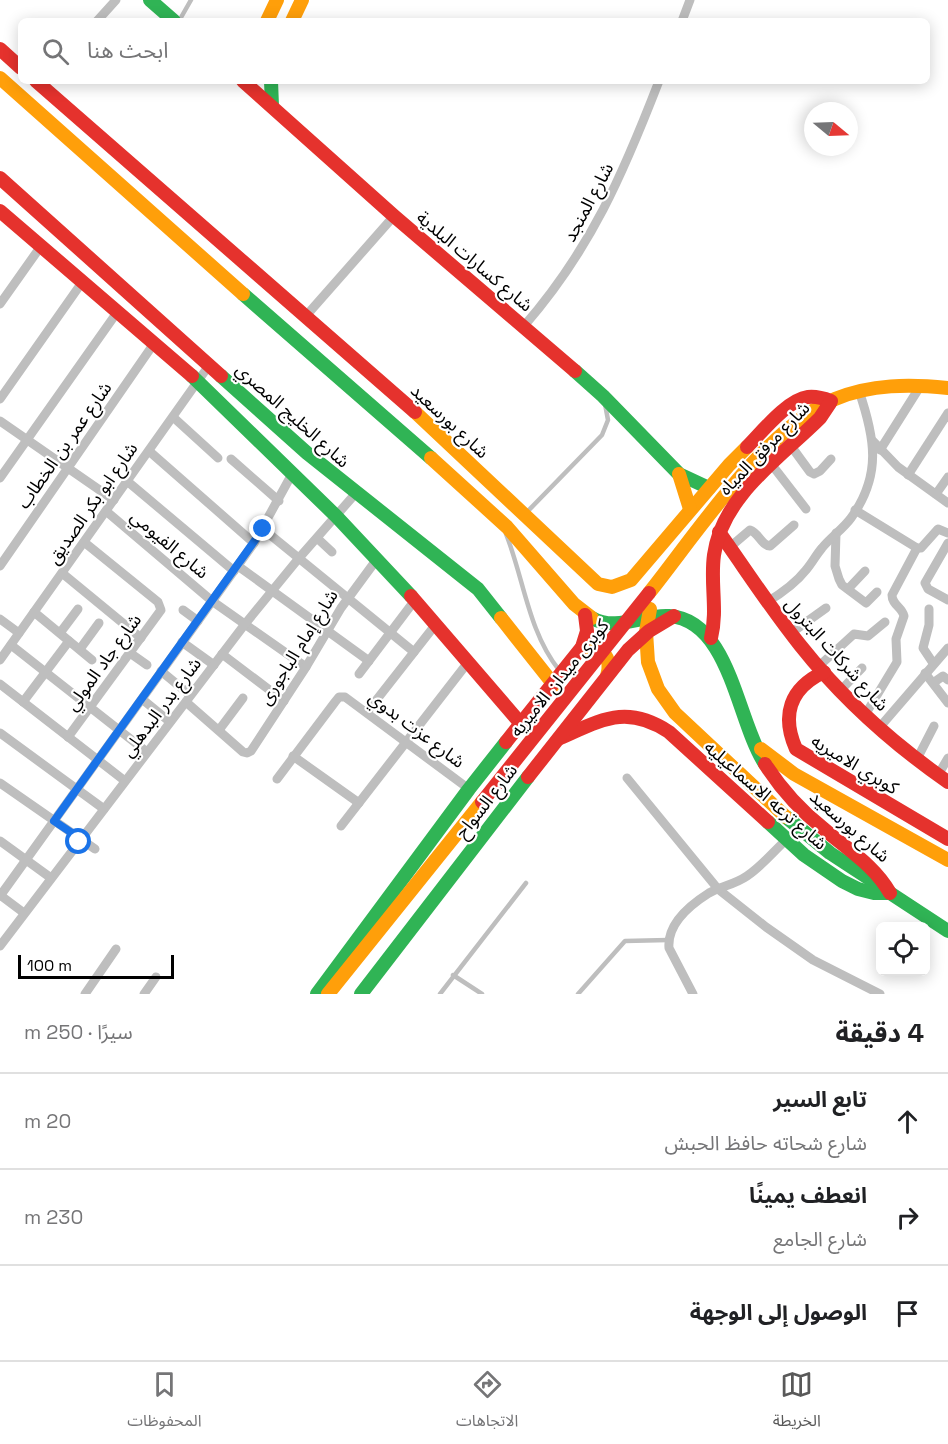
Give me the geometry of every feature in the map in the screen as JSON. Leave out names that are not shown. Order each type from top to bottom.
[{"type":"main road","points":[[150,0],[172,18]]},
{"type":"main road","points":[[268,18],[277,0]]},
{"type":"main road","points":[[293,18],[302,0]]},
{"type":"main road","points":[[0,49],[18,65]]},
{"type":"main road","points":[[0,78],[500,520],[585,615]]},
{"type":"main road","name":"شارع بورسعيد","points":[[41,84],[304,317],[398,396],[593,580],[605,586],[612,587],[631,580],[690,508],[789,405],[806,397],[831,400]]},
{"type":"main road","name":"شارع كسارات البلدية","points":[[246,84],[394,216],[603,396],[679,474],[709,488]]},
{"type":"main road","points":[[271,84],[272,106]]},
{"type":"main road","name":"شارع الخليج المصري","points":[[0,178],[307,453],[478,590],[559,679]]},
{"type":"main road","points":[[0,211],[198,381],[336,516],[415,600],[522,725]]},
{"type":"main road","name":"شارع مرفق المياه","points":[[711,638],[717,610],[713,563],[719,532],[733,505],[820,418],[831,400],[883,386],[921,385],[948,388]]},
{"type":"main road","points":[[384,419],[394,410],[398,396]]},
{"type":"main road","name":"كوبرى ميدان الاميريه","points":[[328,994],[663,577],[728,492],[788,428],[801,417],[831,400]]},
{"type":"main road","points":[[409,440],[411,430],[422,419]]},
{"type":"main road","name":"شارع كسارات البلدية","points":[[679,474],[690,508]]},
{"type":"main road","name":"شارع شركات البترول","points":[[719,532],[767,602],[841,690],[879,728],[943,778]]},
{"type":"main road","points":[[663,577],[647,618],[646,647],[648,662],[658,689],[675,713],[798,828],[830,853],[890,893]]},
{"type":"main road","name":"شارع بورسعيد","points":[[585,615],[606,623],[617,624],[656,615],[674,616],[691,621],[711,638],[724,666],[751,742],[773,775],[798,806],[826,832],[873,867],[884,880],[890,893]]},
{"type":"main road","name":"شارع السواح","points":[[316,994],[469,789],[559,679],[582,647],[587,631],[585,615]]},
{"type":"main road","name":"شارع السواح","points":[[361,994],[607,676],[638,640],[674,616]]},
{"type":"main road","points":[[582,647],[593,646],[603,651],[610,665],[607,676]]},
{"type":"main road","name":"كوبري الاميريه","points":[[822,669],[804,684],[791,704],[788,727],[796,749],[948,839]]},
{"type":"main road","name":"شارع ترعه الاسماعيليه","points":[[558,739],[615,717],[634,716],[653,721],[669,732],[786,840],[823,869],[851,886],[874,893],[890,893],[948,931]]},
{"type":"main road","name":"كوبري الاميريه","points":[[751,742],[794,774],[948,861]]},
{"type":"street","points":[[100,18],[116,0]]},
{"type":"street","points":[[683,18],[690,0]]},
{"type":"street","name":"شارع المنجد","points":[[524,326],[562,279],[598,221],[629,159],[658,84]]},
{"type":"street","points":[[304,317],[394,216]]},
{"type":"street","points":[[0,304],[41,246]]},
{"type":"street","points":[[0,399],[83,282]]},
{"type":"street","points":[[0,477],[118,310]]},
{"type":"street","name":"شارع عمر بن الخطاب","points":[[0,566],[155,342]]},
{"type":"street","name":"شارع ابو بكر الصديق","points":[[0,660],[210,364]]},
{"type":"street","points":[[880,450],[921,385]]},
{"type":"street","points":[[767,602],[796,582],[855,510],[868,484],[873,463],[873,441],[870,422],[859,391]]},
{"type":"street","points":[[173,417],[218,458]]},
{"type":"street","points":[[908,475],[946,420]]},
{"type":"street","points":[[0,421],[114,500]]},
{"type":"street","points":[[873,441],[908,475],[948,503]]},
{"type":"street","points":[[791,446],[810,472],[814,474],[831,459]]},
{"type":"street","points":[[149,451],[254,543]]},
{"type":"street","points":[[231,459],[279,501]]},
{"type":"street","points":[[772,465],[806,509]]},
{"type":"street","points":[[24,913],[0,896],[254,543],[292,474]]},
{"type":"street","points":[[936,494],[948,477]]},
{"type":"street","points":[[127,481],[236,568],[369,661]]},
{"type":"street","name":"شارع بدر البدهلي","points":[[0,946],[245,624],[356,494]]},
{"type":"street","points":[[855,510],[917,548]]},
{"type":"street","name":"شارع الفيومي","points":[[106,511],[212,601],[306,667]]},
{"type":"street","points":[[730,547],[750,530],[754,531],[765,545],[770,546],[794,525]]},
{"type":"street","points":[[263,529],[414,652]]},
{"type":"street","points":[[865,715],[897,662],[896,639],[904,616],[894,604],[892,595],[917,548],[921,548],[938,529],[948,533]]},
{"type":"street","points":[[836,533],[836,573],[842,585],[866,603],[877,592]]},
{"type":"street","points":[[317,538],[332,552]]},
{"type":"street","name":"شارع جاد المولي","points":[[68,737],[161,610],[161,606],[84,542]]},
{"type":"street","points":[[948,543],[925,583],[928,589],[948,600]]},
{"type":"street","name":"شارع إمام الباجورى","points":[[219,730],[243,752],[248,753],[306,667],[348,597],[376,558]]},
{"type":"street","points":[[848,589],[865,572]]},
{"type":"street","points":[[62,573],[141,638]]},
{"type":"street","points":[[359,674],[415,600]]},
{"type":"street","points":[[791,633],[826,608]]},
{"type":"street","points":[[60,633],[78,609]]},
{"type":"street","points":[[929,609],[923,648],[933,663]]},
{"type":"street","points":[[183,610],[198,621]]},
{"type":"street","points":[[34,612],[92,660]]},
{"type":"street","points":[[0,619],[19,633]]},
{"type":"street","points":[[822,669],[854,634],[868,636],[885,622]]},
{"type":"street","points":[[80,649],[99,623]]},
{"type":"street","points":[[367,712],[436,624]]},
{"type":"street","points":[[23,702],[69,641]]},
{"type":"street","points":[[182,642],[214,665]]},
{"type":"street","points":[[11,645],[147,752]]},
{"type":"street","points":[[879,728],[948,648]]},
{"type":"street","points":[[130,653],[147,665]]},
{"type":"street","points":[[222,654],[284,701]]},
{"type":"street","points":[[341,826],[469,661]]},
{"type":"street","points":[[841,690],[862,668]]},
{"type":"street","points":[[161,671],[219,730],[243,698]]},
{"type":"street","points":[[925,673],[948,704]]},
{"type":"street","points":[[933,682],[943,676],[948,680]]},
{"type":"street","points":[[0,684],[125,781]]},
{"type":"street","name":"شارع عزت بدوي","points":[[277,779],[339,698],[345,697],[469,789]]},
{"type":"street","points":[[142,699],[170,722]]},
{"type":"street","points":[[916,759],[934,726]]},
{"type":"street","points":[[0,733],[104,809]]},
{"type":"street","points":[[293,756],[359,803]]},
{"type":"street","points":[[943,778],[948,758]]},
{"type":"street","points":[[627,778],[718,889],[813,960],[880,994]]},
{"type":"street","points":[[0,783],[95,849]]},
{"type":"street","points":[[693,994],[671,955],[668,940],[673,925],[708,894],[735,884],[748,875],[786,840]]},
{"type":"street","points":[[0,841],[51,878]]},
{"type":"street","points":[[85,994],[116,949]]},
{"type":"street","points":[[144,994],[156,977]]},
{"type":"lane","points":[[178,18],[191,0]]},
{"type":"lane","points":[[525,515],[602,435],[608,420],[603,396]]},
{"type":"lane","points":[[500,520],[515,557],[534,623],[559,679]]},
{"type":"lane","points":[[440,994],[526,883]]},
{"type":"lane","points":[[578,994],[626,940],[668,940]]},
{"type":"lane","points":[[453,975],[482,994]]},
{"type":"traffic: fast","points":[[150,0],[171,18]]},
{"type":"traffic: fast","points":[[271,84],[272,106]]},
{"type":"traffic: fast","points":[[243,294],[431,458]]},
{"type":"traffic: fast","points":[[575,371],[603,396],[679,474],[709,488]]},
{"type":"traffic: fast","points":[[192,376],[336,516],[411,596]]},
{"type":"traffic: fast","points":[[221,376],[307,453],[478,589],[501,618]]},
{"type":"traffic: fast","points":[[592,618],[601,622],[620,623],[669,616],[689,622],[706,635],[719,653],[755,745],[765,764]]},
{"type":"traffic: fast","points":[[317,994],[506,742]]},
{"type":"traffic: fast","points":[[361,994],[528,777]]},
{"type":"traffic: fast","points":[[786,817],[830,853],[888,891]]},
{"type":"traffic: fast","points":[[768,822],[804,855],[842,881],[858,889],[874,893],[890,893],[948,931]]},
{"type":"traffic: slow","points":[[268,18],[277,0]]},
{"type":"traffic: slow","points":[[293,18],[302,0]]},
{"type":"traffic: slow","points":[[0,78],[243,294]]},
{"type":"traffic: slow","points":[[649,593],[733,485],[783,434],[809,413],[835,399],[862,390],[905,386],[948,388]]},
{"type":"traffic: slow","points":[[415,412],[598,584],[612,587],[631,580],[747,447]]},
{"type":"traffic: slow","points":[[431,458],[507,527],[574,604],[592,618]]},
{"type":"traffic: slow","points":[[679,474],[690,509]]},
{"type":"traffic: slow","points":[[650,609],[646,632],[648,662],[658,689],[675,713],[786,817]]},
{"type":"traffic: slow","points":[[501,618],[554,685]]},
{"type":"traffic: slow","points":[[582,647],[595,648],[604,654],[608,663],[607,676]]},
{"type":"traffic: slow","points":[[761,749],[794,774],[948,860]]},
{"type":"traffic: slow","points":[[328,994],[482,802]]},
{"type":"traffic: jam","points":[[0,49],[18,65]]},
{"type":"traffic: jam","points":[[39,84],[415,412]]},
{"type":"traffic: jam","points":[[246,84],[394,216],[575,371]]},
{"type":"traffic: jam","points":[[0,178],[221,376]]},
{"type":"traffic: jam","points":[[0,211],[192,376]]},
{"type":"traffic: jam","points":[[747,447],[783,410],[800,399],[814,397],[831,401]]},
{"type":"traffic: jam","points":[[711,638],[714,617],[714,555],[719,534],[728,514],[755,479],[820,418],[830,403]]},
{"type":"traffic: jam","points":[[719,532],[816,665],[869,719],[907,752],[948,782]]},
{"type":"traffic: jam","points":[[482,802],[649,593]]},
{"type":"traffic: jam","points":[[411,596],[522,725]]},
{"type":"traffic: jam","points":[[506,742],[582,647],[587,631],[585,615]]},
{"type":"traffic: jam","points":[[528,777],[628,650],[649,631],[674,616]]},
{"type":"traffic: jam","points":[[824,672],[803,686],[796,694],[792,704],[789,725],[796,749],[948,839]]},
{"type":"traffic: jam","points":[[560,738],[614,718],[627,717],[654,723],[669,732],[768,822]]},
{"type":"traffic: jam","points":[[765,764],[799,807],[860,858],[884,883],[890,893]]},
{"type":"route","points":[[79,842],[81,839],[54,821],[263,529]]}]
